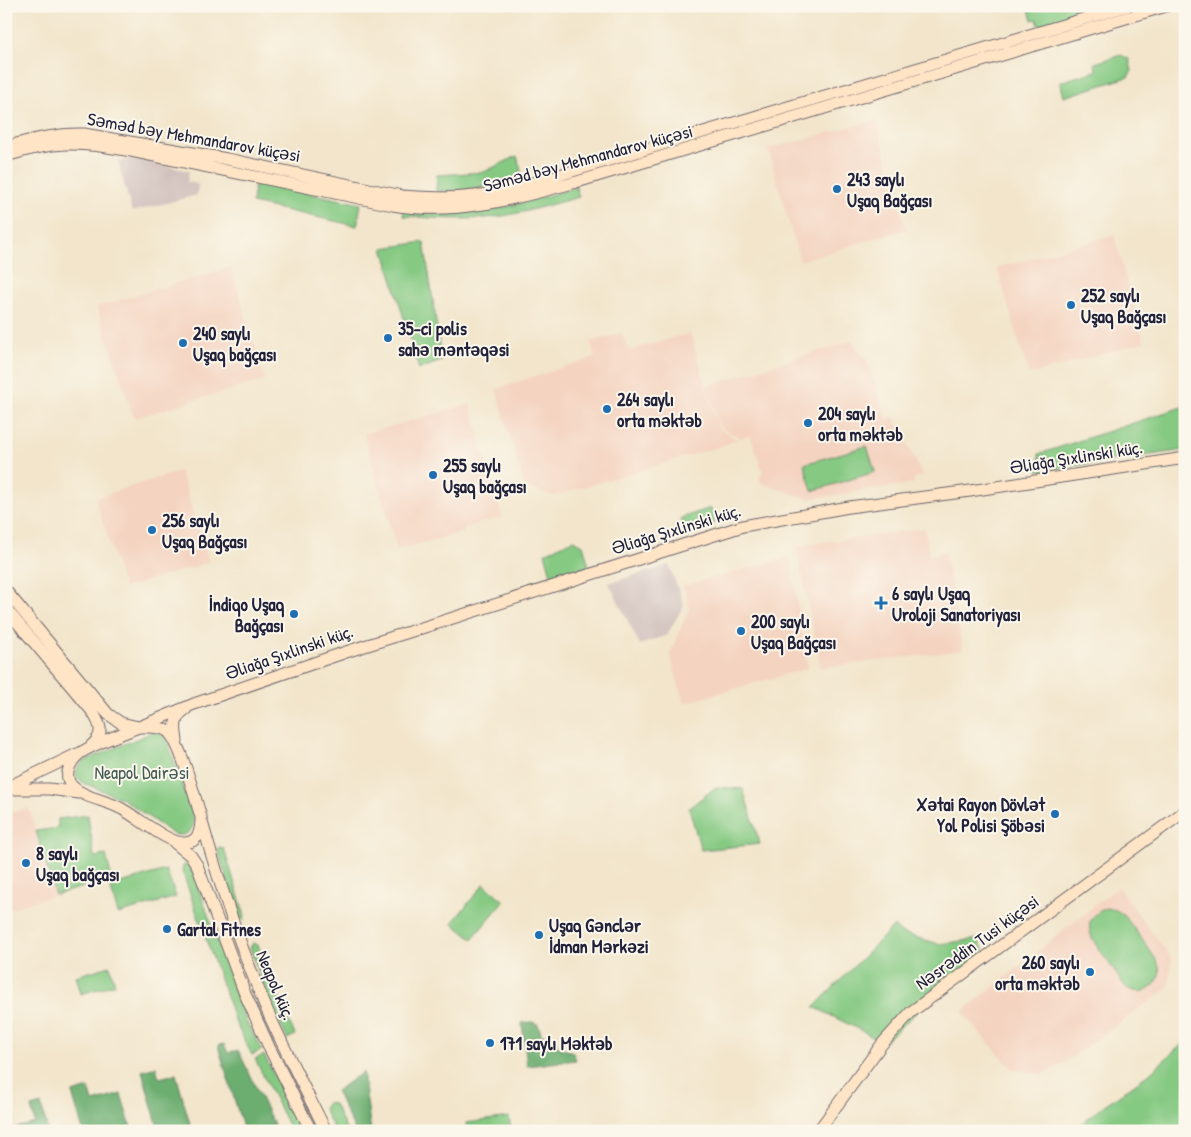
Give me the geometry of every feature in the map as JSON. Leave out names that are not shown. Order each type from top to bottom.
[{"type":"main road","name":"Səməd bəy Mehmandarov küçəsi","points":[[6,147],[50,135],[67,133],[92,135],[227,159],[402,196],[463,197],[523,186],[1127,6]]},
{"type":"main road","name":"Səməd bəy Mehmandarov küçəsi","points":[[6,156],[52,144],[83,144],[126,150],[393,205],[465,208],[502,202],[580,181],[1166,6]]},
{"type":"main road","name":"Əliağa Şıxlinski küç.","points":[[81,752],[194,704],[352,650],[743,526],[840,508],[979,490],[1185,458]]},
{"type":"main road","points":[[6,592],[108,714],[121,723],[139,727],[154,727],[168,731],[179,751]]},
{"type":"main road","points":[[6,609],[92,711],[99,722],[101,730],[100,737],[81,752],[6,788]]},
{"type":"main road","points":[[179,751],[175,727],[176,719],[181,712],[194,704]]},
{"type":"main road","name":"Neapol küç.","points":[[179,751],[201,817],[223,894],[258,989],[282,1043],[326,1131]]},
{"type":"main road","points":[[81,752],[68,771],[68,779],[82,793]]},
{"type":"main road","name":"Neapol küç.","points":[[6,788],[49,789],[82,793],[116,806],[171,840],[191,856],[198,865],[255,1017],[311,1131]]},
{"type":"main road","name":"Nəsrəddin Tusi küçəsi","points":[[818,1131],[882,1044],[911,1012],[1185,810]]},
{"type":"main road","points":[[171,840],[185,843],[195,840],[201,828],[201,817]]},
{"type":"shaded area","name":"243 saylı Uşaq Bağçası","points":[[876,120],[906,229],[800,261],[768,149]]},
{"type":"shaded area","points":[[135,158],[189,171],[187,182],[198,184],[197,195],[132,212],[118,162]]},
{"type":"shaded area","name":"252 saylı Uşaq Bağçası","points":[[1114,235],[1144,342],[1029,375],[997,268]]},
{"type":"shaded area","points":[[231,267],[265,380],[134,418],[97,307]]},
{"type":"shaded area","name":"264 saylı orta məktəb","points":[[622,333],[629,351],[690,333],[719,428],[737,440],[554,496],[525,487],[496,389],[595,357],[591,342]]},
{"type":"shaded area","name":"204 saylı orta məktəb","points":[[851,341],[867,361],[887,419],[894,417],[923,476],[914,478],[914,483],[808,499],[761,483],[759,475],[763,473],[751,436],[741,438],[720,427],[707,386]]},
{"type":"shaded area","name":"255 saylı Uşaq bağçası","points":[[470,404],[502,517],[464,528],[464,532],[397,550],[364,434]]},
{"type":"shaded area","name":"256 saylı Uşaq Bağçası","points":[[180,471],[209,562],[124,588],[95,498]]},
{"type":"shaded area","name":"6 saylı Uşaq Uroloji Sanatoriyası","points":[[925,528],[929,555],[945,552],[963,650],[821,668],[796,546]]},
{"type":"shaded area","name":"200 saylı Uşaq Bağçası","points":[[790,557],[808,668],[684,703],[670,654],[689,609],[684,586]]},
{"type":"shaded area","points":[[669,565],[684,605],[667,635],[640,645],[609,583]]},
{"type":"shaded area","name":"8 saylı Uşaq bağçası","points":[[29,808],[55,895],[6,910],[6,814]]},
{"type":"shaded area","name":"260 saylı orta məktəb","points":[[1118,887],[1172,959],[1168,988],[1061,1065],[1042,1074],[1013,1070],[962,1012]]},
{"type":"green space","points":[[1028,6],[1082,6],[1084,13],[1039,26],[1037,19],[1032,20]]},
{"type":"green space","points":[[1121,55],[1129,59],[1132,71],[1128,77],[1064,97],[1060,82],[1096,71],[1095,63]]},
{"type":"green space","points":[[517,156],[523,179],[470,190],[436,191],[437,175],[484,172]]},
{"type":"green space","points":[[255,182],[361,204],[357,226],[252,203]]},
{"type":"green space","points":[[576,187],[579,197],[508,215],[464,219],[403,216],[404,211],[447,214],[499,208]]},
{"type":"green space","points":[[424,242],[442,361],[419,369],[383,248]]},
{"type":"green space","points":[[1185,406],[1185,450],[1038,471],[1039,454]]},
{"type":"green space","points":[[867,446],[875,472],[812,491],[804,464]]},
{"type":"green space","points":[[711,508],[715,523],[685,533],[681,518]]},
{"type":"green space","points":[[573,540],[583,545],[589,566],[552,578],[545,553]]},
{"type":"green space","name":"Neapol Dairəsi","points":[[153,732],[161,733],[167,740],[194,819],[191,830],[185,834],[173,834],[123,799],[83,783],[76,776],[77,768],[84,761]]},
{"type":"green space","points":[[716,787],[743,789],[760,844],[701,850],[689,808]]},
{"type":"green space","points":[[88,815],[94,857],[106,855],[112,879],[55,895],[36,831],[58,828],[58,819]]},
{"type":"green space","points":[[219,848],[224,849],[245,916],[244,920],[239,918],[218,851]]},
{"type":"green space","points":[[186,864],[191,867],[246,1021],[262,1050],[252,1055],[236,1024],[182,871],[183,866]]},
{"type":"green space","points":[[166,870],[176,897],[118,914],[110,886]]},
{"type":"green space","points":[[484,884],[504,901],[472,939],[452,923]]},
{"type":"green space","points":[[1107,908],[1116,910],[1124,915],[1159,966],[1158,979],[1147,990],[1138,991],[1127,988],[1091,935],[1089,927],[1091,920],[1097,913]]},
{"type":"green space","points":[[894,926],[901,933],[939,944],[978,939],[987,957],[949,983],[882,1044],[866,1033],[814,1007]]},
{"type":"green space","points":[[253,943],[258,945],[295,1035],[287,1039],[271,1005],[250,948]]},
{"type":"green space","points":[[110,966],[115,984],[81,994],[76,976]]},
{"type":"green space","points":[[532,1022],[538,1024],[542,1036],[548,1035],[555,1039],[558,1047],[573,1052],[576,1060],[527,1066],[522,1023]]},
{"type":"green space","points":[[1185,1042],[1185,1131],[1074,1131],[1096,1111],[1146,1076]]},
{"type":"green space","points":[[224,1044],[228,1053],[238,1050],[277,1131],[244,1131],[219,1049],[219,1045]]},
{"type":"green space","points":[[264,1055],[302,1131],[291,1131],[255,1059]]},
{"type":"green space","points":[[156,1067],[159,1078],[176,1074],[192,1131],[159,1131],[142,1071]]},
{"type":"green space","points":[[363,1072],[371,1131],[355,1131],[336,1091]]},
{"type":"green space","points":[[89,1088],[93,1102],[121,1094],[132,1131],[83,1131],[72,1093]]},
{"type":"green space","points":[[327,1103],[334,1104],[347,1131],[335,1131],[324,1109]]},
{"type":"green space","points":[[41,1104],[48,1131],[13,1131],[13,1129],[35,1123],[31,1107]]},
{"type":"green space","points":[[509,1117],[511,1131],[467,1131],[466,1123]]},
{"type":"place","name":"243 saylı Uşaq Bağçası","points":[[837,189]]},
{"type":"place","name":"252 saylı Uşaq Bağçası","points":[[1071,305]]},
{"type":"place","name":"35-ci polis sahə məntəqəsi","points":[[388,338]]},
{"type":"place","name":"240 saylı Uşaq bağçası","points":[[183,343]]},
{"type":"place","name":"264 saylı orta məktəb","points":[[607,409]]},
{"type":"place","name":"204 saylı orta məktəb","points":[[808,423]]},
{"type":"place","name":"255 saylı Uşaq bağçası","points":[[433,475]]},
{"type":"place","name":"256 saylı Uşaq Bağçası","points":[[152,530]]},
{"type":"place","name":"6 saylı Uşaq Uroloji Sanatoriyası","points":[[881,603]]},
{"type":"place","name":"İndiqo Uşaq Bağçası","points":[[294,614]]},
{"type":"place","name":"200 saylı Uşaq Bağçası","points":[[741,631]]},
{"type":"place","name":"Xətai Rayon Dövlət Yol Polisi Şöbəsi","points":[[1055,814]]},
{"type":"place","name":"8 saylı Uşaq bağçası","points":[[26,863]]},
{"type":"place","name":"Gartal Fitnes","points":[[167,929]]},
{"type":"place","name":"Uşaq Gənclər İdman Mərkəzi","points":[[539,935]]},
{"type":"place","name":"260 saylı orta məktəb","points":[[1090,972]]},
{"type":"place","name":"171 saylı Məktəb","points":[[490,1043]]}]
